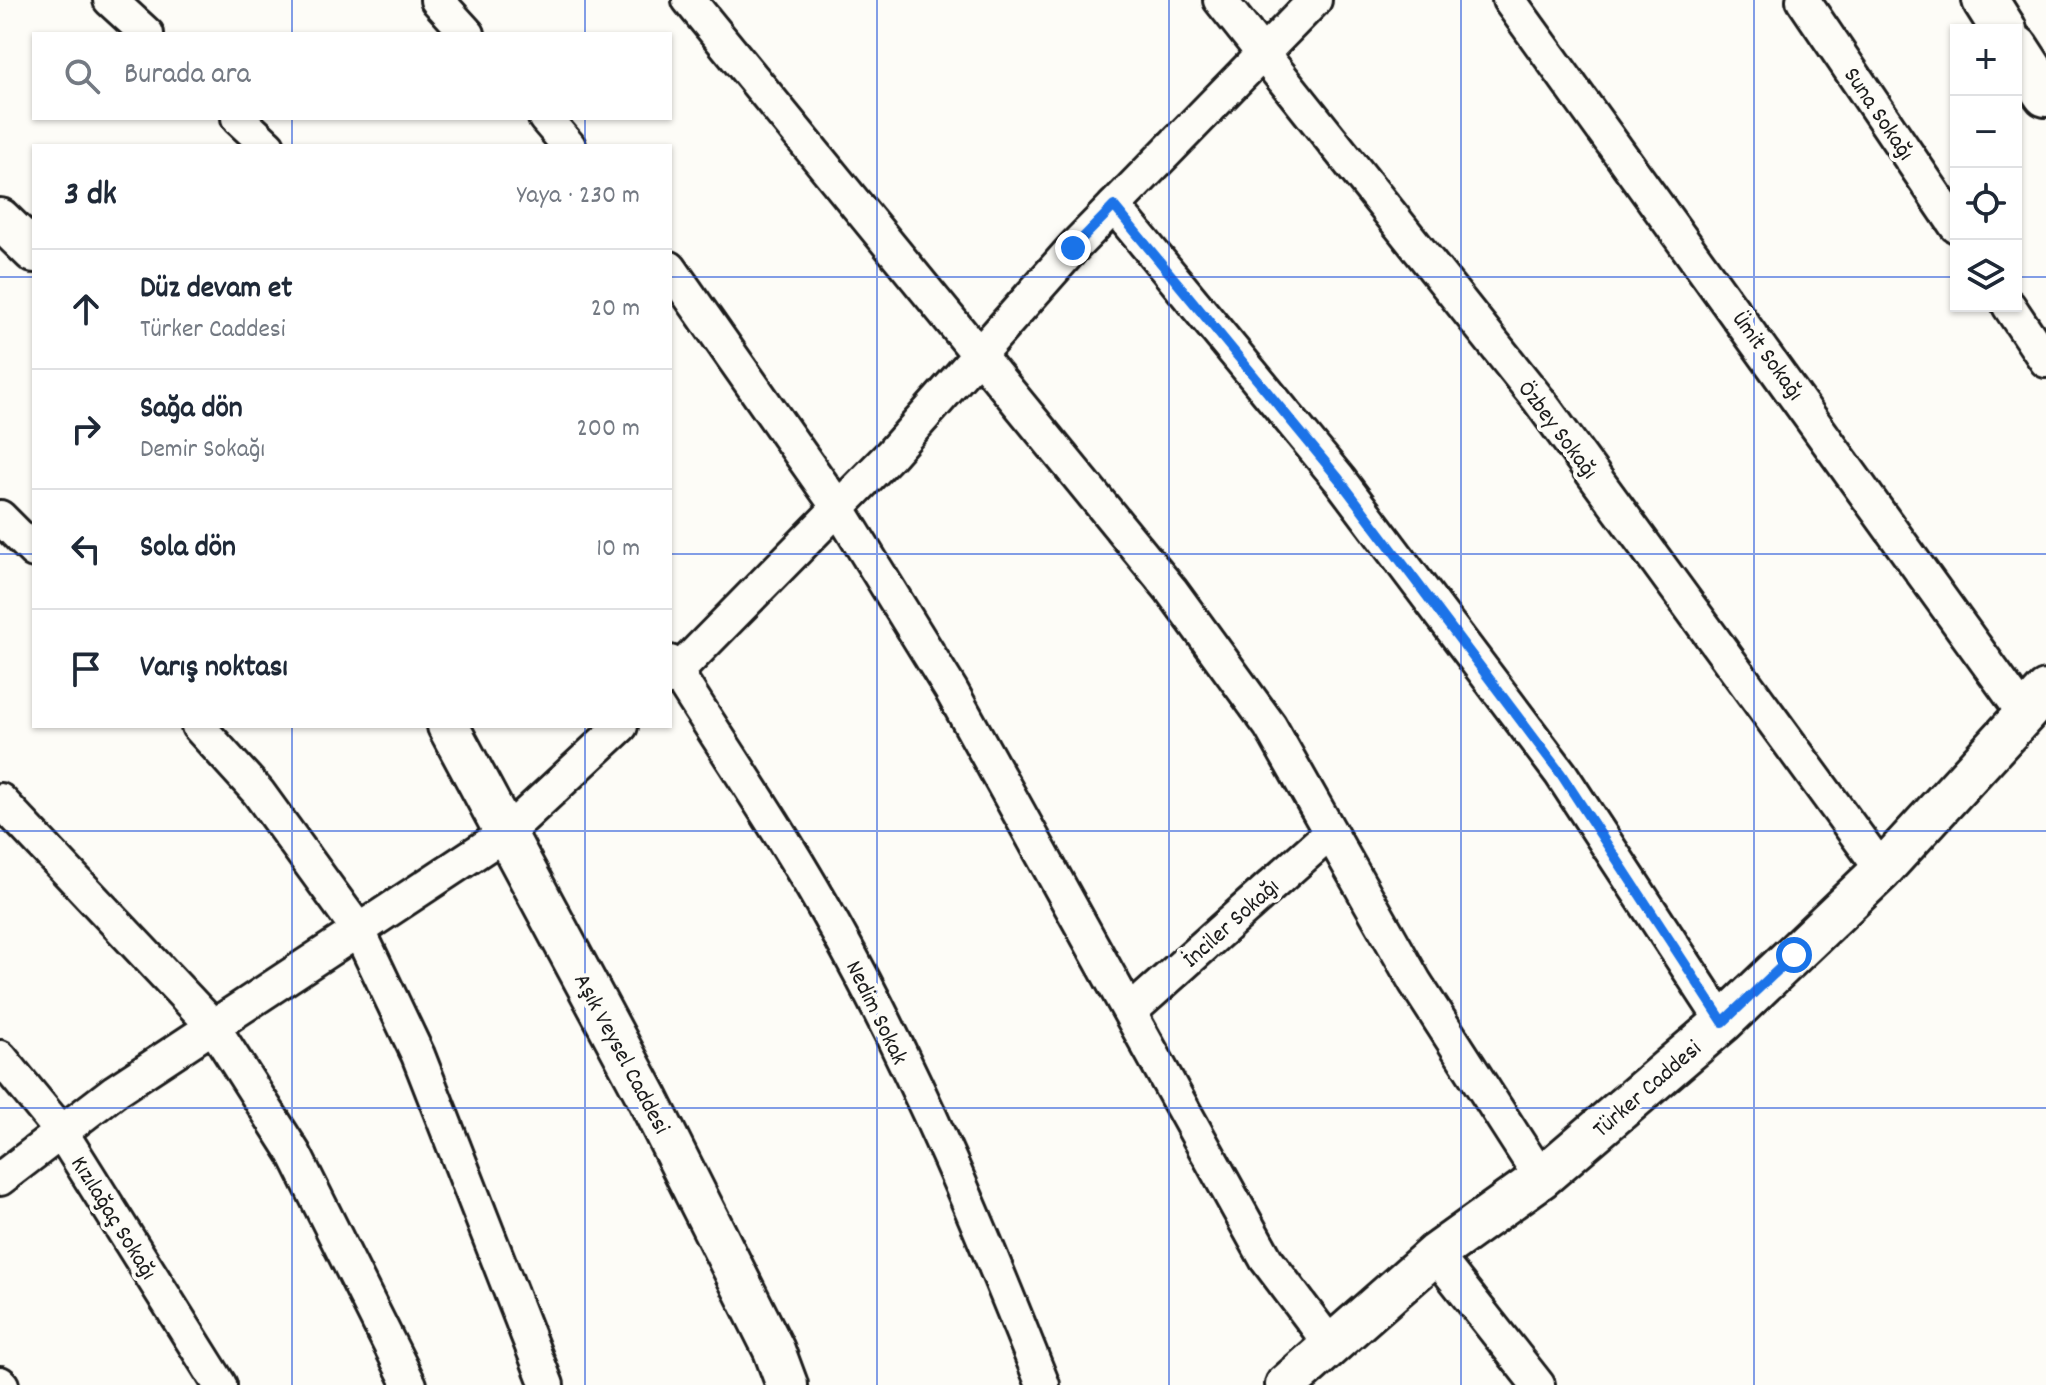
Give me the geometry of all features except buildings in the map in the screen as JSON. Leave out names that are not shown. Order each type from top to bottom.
[{"type":"main road","points":[[1985,0],[2000,24]]},
{"type":"main road","points":[[2022,57],[2046,94]]},
{"type":"street","points":[[110,0],[145,32]]},
{"type":"street","points":[[437,0],[466,32]]},
{"type":"street","points":[[689,0],[977,357],[1171,590],[1270,726],[1415,982],[1541,1178]]},
{"type":"street","name":"Özbey Sokağı","points":[[1220,0],[1538,399],[1882,870]]},
{"type":"street","points":[[672,671],[839,509],[1114,206],[1315,0]]},
{"type":"street","name":"Ümit Sokağı","points":[[1509,0],[2035,702]]},
{"type":"street","name":"Suna Sokağı","points":[[1803,0],[1950,217]]},
{"type":"street","points":[[240,120],[266,144]]},
{"type":"street","points":[[547,120],[567,144]]},
{"type":"street","points":[[1114,206],[1339,479],[1552,761],[1723,1022]]},
{"type":"street","points":[[0,219],[32,250]]},
{"type":"street","points":[[672,271],[839,509],[951,690],[1266,1259],[1330,1344]]},
{"type":"street","points":[[2013,312],[2046,361]]},
{"type":"street","points":[[0,517],[32,549]]},
{"type":"street","name":"Nedim Sokak","points":[[672,671],[755,790],[839,932],[966,1190],[1043,1385]]},
{"type":"street","name":"Türker Caddesi","points":[[1286,1385],[1435,1254],[1541,1178],[1723,1022],[1882,870],[2035,702]]},
{"type":"street","points":[[200,728],[258,792],[359,931],[418,1055],[547,1385]]},
{"type":"street","name":"Aşık Veysel Caddesi","points":[[449,728],[654,1111],[774,1350],[787,1385]]},
{"type":"street","points":[[0,1179],[60,1130],[506,833],[619,728]]},
{"type":"street","points":[[0,800],[213,1026],[294,1153],[410,1385]]},
{"type":"street","name":"İnciler Sokağı","points":[[1130,1012],[1330,833]]},
{"type":"street","name":"Kızılağaç Sokağı","points":[[0,1057],[60,1130],[220,1385]]},
{"type":"street","points":[[1435,1254],[1538,1385]]},
{"type":"route","points":[[1073,248],[1114,206],[1339,479],[1561,774],[1723,1022],[1794,955]]}]
